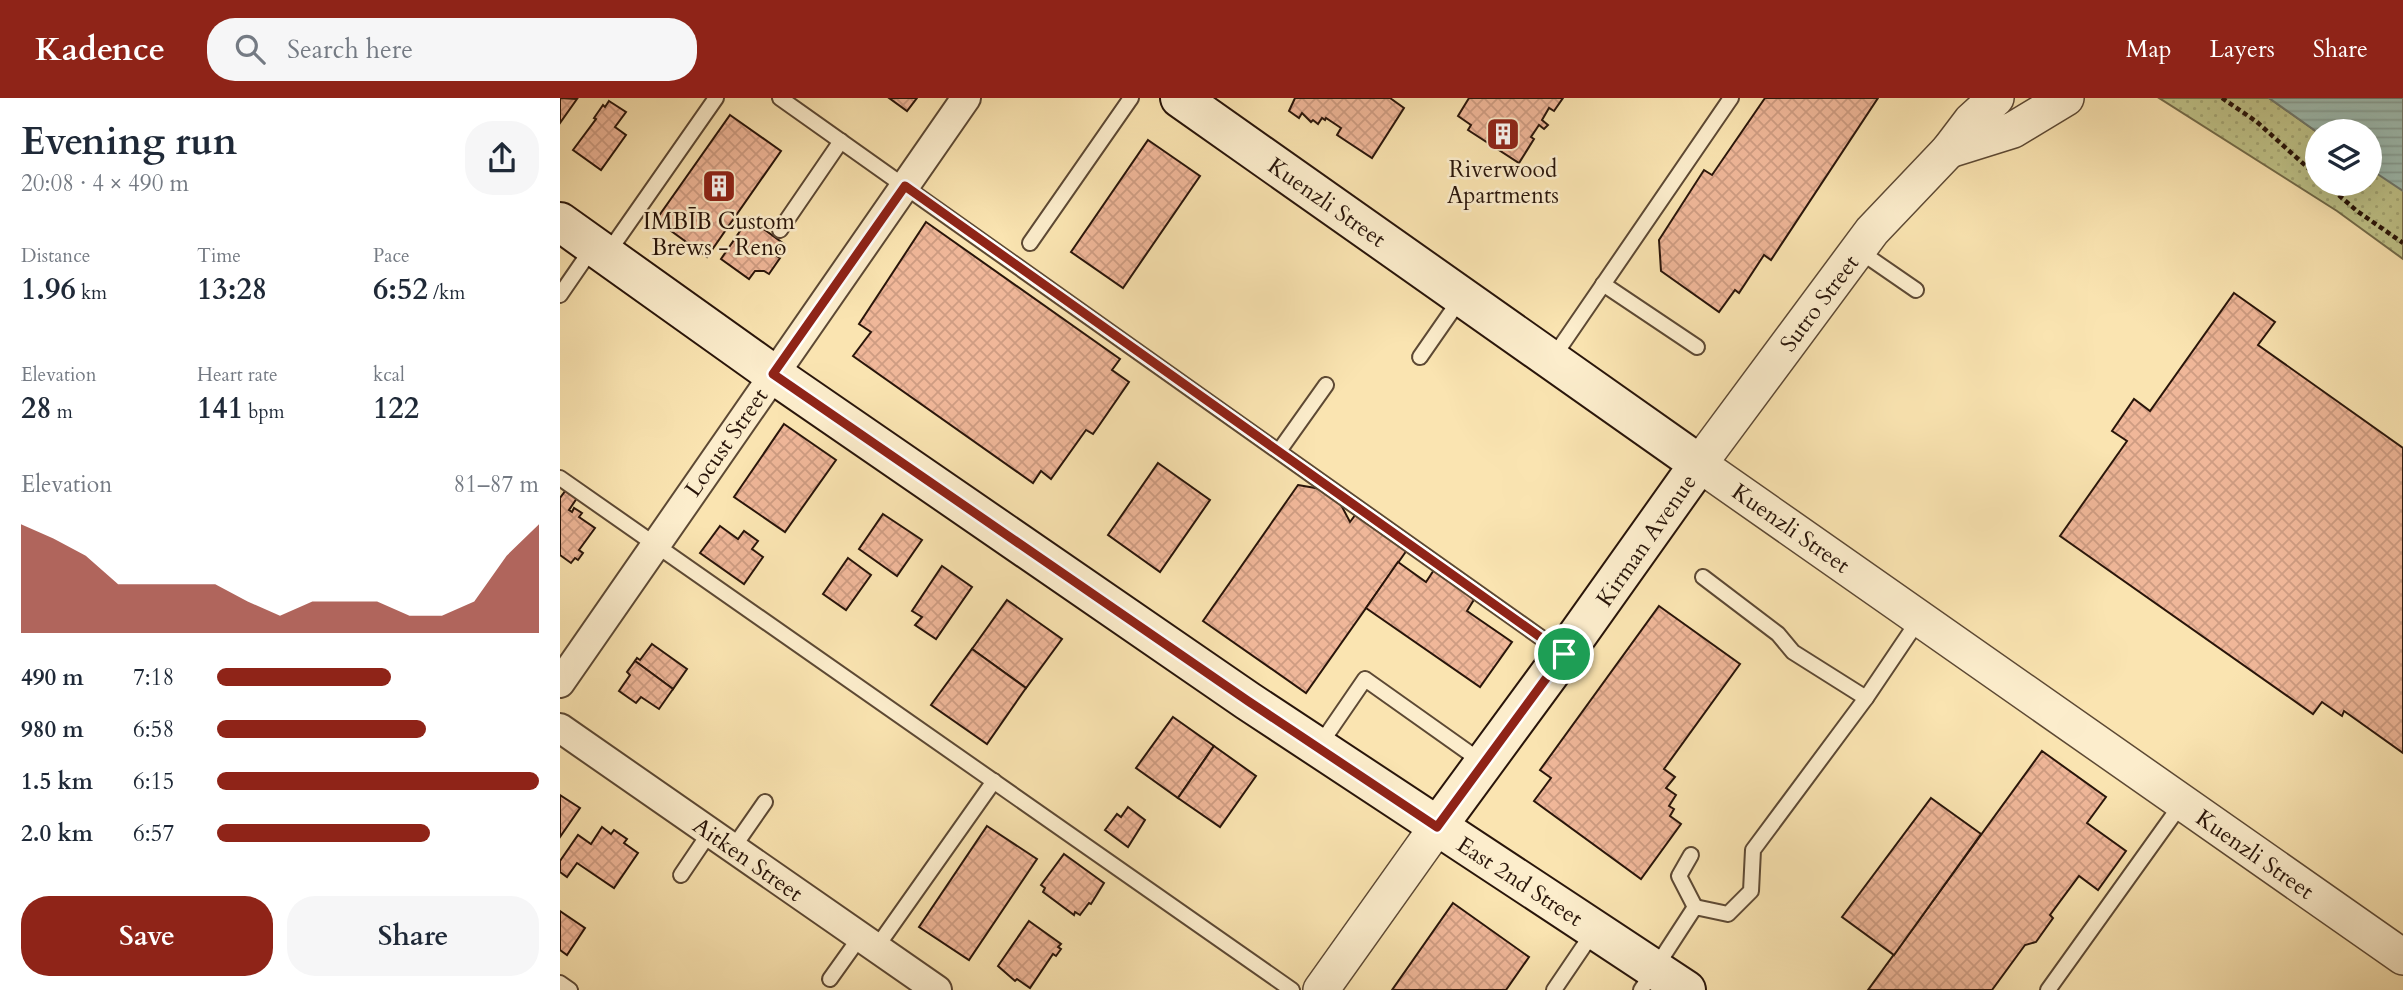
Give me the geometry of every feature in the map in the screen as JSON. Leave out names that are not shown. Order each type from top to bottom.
[{"type":"main road","name":"Kuenzli Street","points":[[1180,98],[1699,464]]},
{"type":"main road","name":"East 2nd Street","points":[[560,222],[773,374],[1318,747],[1595,930],[1648,979],[1686,990]]},
{"type":"main road","name":"Kirman Avenue","points":[[1437,827],[1699,464]]},
{"type":"street","name":"Locust Street","points":[[560,682],[966,98]]},
{"type":"street","name":"Sutro Street","points":[[1699,464],[1858,250],[1905,194],[1949,150],[1971,121],[1996,98]]},
{"type":"street","name":"Sutro Street","points":[[1949,150],[2013,130],[2066,98]]},
{"type":"street","name":"Kuenzli Street","points":[[1699,464],[2403,957]]},
{"type":"street","name":"Aitken Street","points":[[560,728],[937,990]]},
{"type":"street","name":"Kirman Avenue","points":[[1321,990],[1437,827]]},
{"type":"lane","points":[[560,295],[600,251],[716,98]]},
{"type":"lane","points":[[780,98],[1564,654]]},
{"type":"lane","points":[[1030,243],[1131,98]]},
{"type":"lane","points":[[1551,360],[1731,98]]},
{"type":"lane","points":[[780,230],[841,141]]},
{"type":"lane","points":[[1858,250],[1916,290]]},
{"type":"lane","points":[[1603,284],[1697,347]]},
{"type":"lane","points":[[1420,357],[1462,297]]},
{"type":"lane","points":[[1279,451],[1326,385]]},
{"type":"lane","points":[[560,478],[1292,990]]},
{"type":"lane","points":[[1703,577],[1778,634],[1793,652],[1866,698]]},
{"type":"lane","points":[[1695,907],[1728,914],[1751,891],[1754,850],[1866,698],[1920,618]]},
{"type":"lane","points":[[1318,747],[1365,680],[1484,763]]},
{"type":"lane","points":[[830,979],[868,942],[994,781]]},
{"type":"lane","points":[[733,848],[765,802]]},
{"type":"lane","points":[[2048,990],[2182,802]]},
{"type":"lane","points":[[681,875],[709,832]]},
{"type":"lane","points":[[1691,855],[1679,876],[1695,907]]},
{"type":"lane","points":[[1648,979],[1695,907]]},
{"type":"lane","points":[[1554,990],[1595,930]]},
{"type":"lane","points":[[560,983],[570,990]]},
{"type":"path","points":[[2222,98],[2257,122],[2305,165]]},
{"type":"path","points":[[2340,196],[2403,243]]},
{"type":"green space","points":[[2159,98],[2269,98],[2305,124],[2305,191]]},
{"type":"green space","points":[[2382,176],[2403,190],[2403,259],[2313,196],[2382,196]]},
{"type":"water","points":[[2269,98],[2403,98],[2403,191],[2382,177],[2382,119],[2305,119],[2305,124]]},
{"type":"building","points":[[560,98],[577,99],[560,123]]},
{"type":"building","points":[[889,98],[917,98],[907,111]]},
{"type":"building","points":[[1295,98],[1390,98],[1404,108],[1372,158],[1337,135],[1341,128],[1326,118],[1322,118],[1318,124],[1313,120],[1311,122],[1302,113],[1299,118],[1289,111]]},
{"type":"building","name":"Riverwood Apartments","points":[[1469,98],[1563,98],[1554,111],[1549,108],[1542,120],[1548,125],[1544,129],[1539,125],[1519,163],[1468,130],[1471,125],[1458,116]]},
{"type":"building","points":[[1765,98],[1878,98],[1771,260],[1764,255],[1739,293],[1735,290],[1719,312],[1661,271],[1659,240],[1704,170],[1712,175]]},
{"type":"building","points":[[609,101],[626,112],[615,127],[626,135],[601,170],[573,150],[603,105],[605,107]]},
{"type":"building","name":"IMBĪB Custom Brews - Reno","points":[[730,115],[781,151],[707,257],[656,220]]},
{"type":"building","points":[[1148,140],[1200,176],[1123,288],[1071,252]]},
{"type":"building","points":[[749,218],[784,244],[775,255],[780,258],[769,274],[755,271],[749,279],[721,259]]},
{"type":"building","points":[[926,222],[1120,359],[1112,370],[1129,382],[1093,434],[1086,430],[1051,479],[1041,471],[1033,483],[853,356],[871,332],[859,324]]},
{"type":"building","points":[[2234,293],[2275,322],[2258,345],[2403,448],[2403,753],[2344,711],[2342,716],[2322,702],[2313,714],[2060,536],[2127,441],[2112,431],[2134,399],[2150,411]]},
{"type":"building","points":[[784,424],[836,460],[785,532],[734,497]]},
{"type":"building","points":[[1158,463],[1210,500],[1160,572],[1108,535]]},
{"type":"building","points":[[1298,485],[1321,489],[1339,501],[1350,522],[1356,514],[1407,550],[1306,693],[1203,621]]},
{"type":"building","points":[[566,490],[577,498],[569,510],[572,512],[574,508],[582,513],[579,517],[595,528],[579,550],[583,553],[578,560],[575,558],[571,563],[560,555],[560,498]]},
{"type":"building","points":[[883,514],[922,540],[897,576],[859,549]]},
{"type":"building","points":[[720,526],[738,539],[744,531],[758,541],[752,549],[763,557],[744,584],[700,553]]},
{"type":"building","points":[[848,558],[871,575],[846,610],[823,594]]},
{"type":"building","points":[[1398,562],[1426,582],[1434,570],[1475,598],[1467,611],[1512,642],[1480,687],[1366,608]]},
{"type":"building","points":[[942,566],[972,587],[936,639],[915,625],[922,617],[912,611]]},
{"type":"building","points":[[1007,600],[1062,639],[1026,688],[972,649]]},
{"type":"building","points":[[1659,606],[1740,664],[1664,769],[1675,777],[1666,788],[1676,795],[1669,806],[1674,809],[1670,816],[1681,824],[1641,879],[1534,801],[1551,778],[1540,770]]},
{"type":"building","points":[[652,644],[687,669],[673,689],[635,661],[637,658],[640,660]]},
{"type":"building","points":[[972,649],[1026,688],[987,744],[931,705]]},
{"type":"building","points":[[635,661],[673,689],[659,709],[641,697],[636,703],[619,691],[630,675],[627,672]]},
{"type":"building","points":[[1173,717],[1214,746],[1178,798],[1136,768]]},
{"type":"building","points":[[1214,746],[1256,776],[1220,827],[1178,798]]},
{"type":"building","points":[[2042,751],[2106,797],[2087,823],[2126,851],[2098,890],[2079,876],[2050,915],[2053,918],[2036,942],[2025,945],[1992,990],[1868,990]]},
{"type":"building","points":[[560,795],[580,808],[560,837]]},
{"type":"building","points":[[1931,798],[1981,834],[1894,955],[1842,917]]},
{"type":"building","points":[[1128,807],[1145,820],[1128,847],[1105,830],[1117,814],[1121,817]]},
{"type":"building","points":[[987,826],[1037,859],[969,960],[919,927]]},
{"type":"building","points":[[602,827],[611,834],[614,830],[627,839],[624,843],[638,853],[614,888],[577,863],[567,877],[560,872],[560,861],[578,835],[591,844]]},
{"type":"building","points":[[1064,854],[1104,883],[1091,904],[1089,903],[1080,915],[1075,912],[1074,915],[1043,892],[1045,888],[1041,885]]},
{"type":"building","points":[[1453,903],[1529,957],[1506,990],[1392,990]]},
{"type":"building","points":[[560,911],[585,928],[567,955],[560,950]]},
{"type":"building","points":[[1029,921],[1061,944],[1058,947],[1061,949],[1056,956],[1053,954],[1030,988],[1017,979],[1015,981],[998,966]]},
{"type":"place","name":"Riverwood Apartments","points":[[1503,134]]},
{"type":"place","name":"IMBĪB Custom Brews - Reno","points":[[719,186]]},
{"type":"route","points":[[905,186],[1564,654],[1437,827],[1248,701],[773,374],[905,186]]}]
